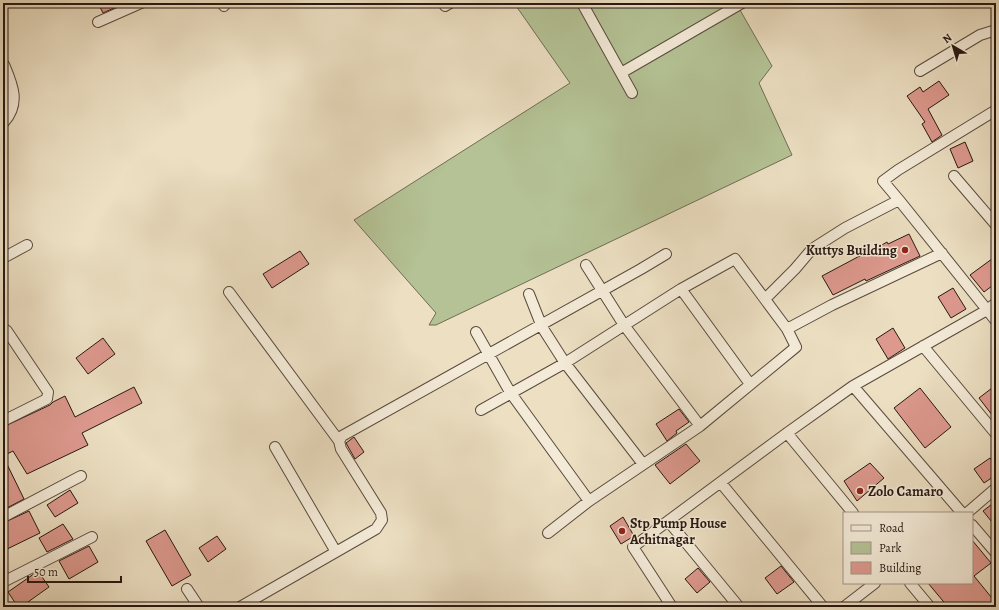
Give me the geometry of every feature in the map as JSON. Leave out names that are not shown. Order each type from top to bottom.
[{"type":"street","points":[[98,22],[141,3]]},
{"type":"street","points":[[582,3],[632,93]]},
{"type":"street","points":[[621,72],[742,3]]},
{"type":"street","points":[[920,71],[980,35],[996,30]]},
{"type":"street","points":[[3,66],[11,85],[13,103],[3,121]]},
{"type":"street","points":[[996,110],[898,170],[883,181],[996,321]]},
{"type":"street","points":[[954,176],[996,225]]},
{"type":"street","points":[[765,299],[795,269],[812,249],[845,228],[899,200]]},
{"type":"street","points":[[3,258],[27,245]]},
{"type":"street","points":[[787,329],[942,253]]},
{"type":"street","points":[[338,441],[342,436],[666,254]]},
{"type":"street","points":[[480,410],[510,392],[565,363],[681,289],[735,259],[787,329],[796,347],[700,426],[589,501],[548,533]]},
{"type":"street","points":[[586,264],[624,326],[700,426]]},
{"type":"street","points":[[681,289],[750,384]]},
{"type":"street","points":[[229,292],[338,441],[341,449],[381,513],[382,520],[376,529],[240,607]]},
{"type":"street","points":[[529,294],[541,325],[565,363],[643,464]]},
{"type":"street","points":[[672,607],[633,548],[787,433],[853,386],[987,310],[996,302]]},
{"type":"street","points":[[3,328],[7,331],[48,392],[47,399],[3,421]]},
{"type":"street","points":[[476,332],[510,392],[589,501]]},
{"type":"street","points":[[923,346],[996,434]]},
{"type":"street","points":[[853,386],[961,512]]},
{"type":"street","points":[[787,433],[852,512]]},
{"type":"street","points":[[275,447],[336,552]]},
{"type":"street","points":[[3,517],[81,476]]},
{"type":"street","points":[[721,483],[823,607]]},
{"type":"street","points":[[968,512],[996,488]]},
{"type":"street","points":[[669,522],[739,607]]},
{"type":"street","points":[[973,525],[996,553]]},
{"type":"street","points":[[3,582],[92,537]]},
{"type":"street","points":[[844,607],[874,584]]},
{"type":"street","points":[[911,584],[930,607]]},
{"type":"street","points":[[187,589],[199,607]]},
{"type":"green space","points":[[514,3],[736,3],[772,66],[759,83],[792,155],[436,325],[429,325],[436,313],[354,220],[570,83]]},
{"type":"building","points":[[98,3],[125,3],[103,13]]},
{"type":"building","points":[[939,81],[949,95],[928,109],[942,135],[932,142],[922,124],[925,122],[907,96],[920,87],[923,92]]},
{"type":"building","points":[[965,142],[973,161],[958,168],[950,149]]},
{"type":"building","points":[[909,234],[920,256],[866,281],[865,279],[833,295],[822,276],[887,242],[888,244]]},
{"type":"building","points":[[300,251],[309,264],[272,288],[263,274]]},
{"type":"building","points":[[996,256],[996,283],[984,292],[970,275]]},
{"type":"building","points":[[953,288],[966,309],[951,318],[938,297]]},
{"type":"building","points":[[893,328],[905,348],[888,359],[876,339]]},
{"type":"building","points":[[103,338],[115,354],[88,374],[76,358]]},
{"type":"building","points":[[996,385],[996,420],[979,398]]},
{"type":"building","points":[[134,387],[142,403],[82,433],[88,445],[27,474],[13,451],[3,456],[3,427],[50,405],[65,396],[75,417]]},
{"type":"building","points":[[920,388],[951,427],[925,448],[894,408]]},
{"type":"building","points":[[679,409],[689,422],[676,431],[677,433],[667,441],[656,424]]},
{"type":"building","points":[[354,437],[364,452],[355,459],[346,443]]},
{"type":"building","points":[[686,444],[700,461],[670,484],[655,465]]},
{"type":"building","points":[[3,456],[24,499],[3,510]]},
{"type":"building","points":[[990,458],[996,468],[996,475],[984,483],[974,469]]},
{"type":"building","name":"Zolo Camaro","points":[[870,463],[884,478],[857,501],[844,481]]},
{"type":"building","points":[[70,490],[78,503],[55,517],[47,505]]},
{"type":"building","points":[[996,501],[996,527],[983,511]]},
{"type":"building","points":[[29,511],[40,533],[3,551],[3,523]]},
{"type":"building","name":"Stp Pump House Achitnagar","points":[[623,517],[634,536],[621,544],[610,526]]},
{"type":"building","points":[[63,524],[73,539],[47,552],[39,538]]},
{"type":"building","points":[[165,530],[191,575],[172,586],[146,541]]},
{"type":"building","points":[[217,536],[226,549],[208,562],[199,548]]},
{"type":"building","points":[[973,541],[991,563],[974,576],[996,603],[996,607],[948,607],[929,584],[973,584]]},
{"type":"building","points":[[89,546],[98,562],[69,579],[59,561]]},
{"type":"building","points":[[781,566],[794,582],[777,594],[765,578]]},
{"type":"building","points":[[698,568],[710,582],[697,593],[685,579]]},
{"type":"building","points":[[38,571],[49,587],[21,607],[18,607],[8,592]]},
{"type":"place","name":"Kuttys Building","points":[[905,250]]},
{"type":"place","name":"Zolo Camaro","points":[[860,491]]},
{"type":"place","name":"Stp Pump House Achitnagar","points":[[622,531]]}]
